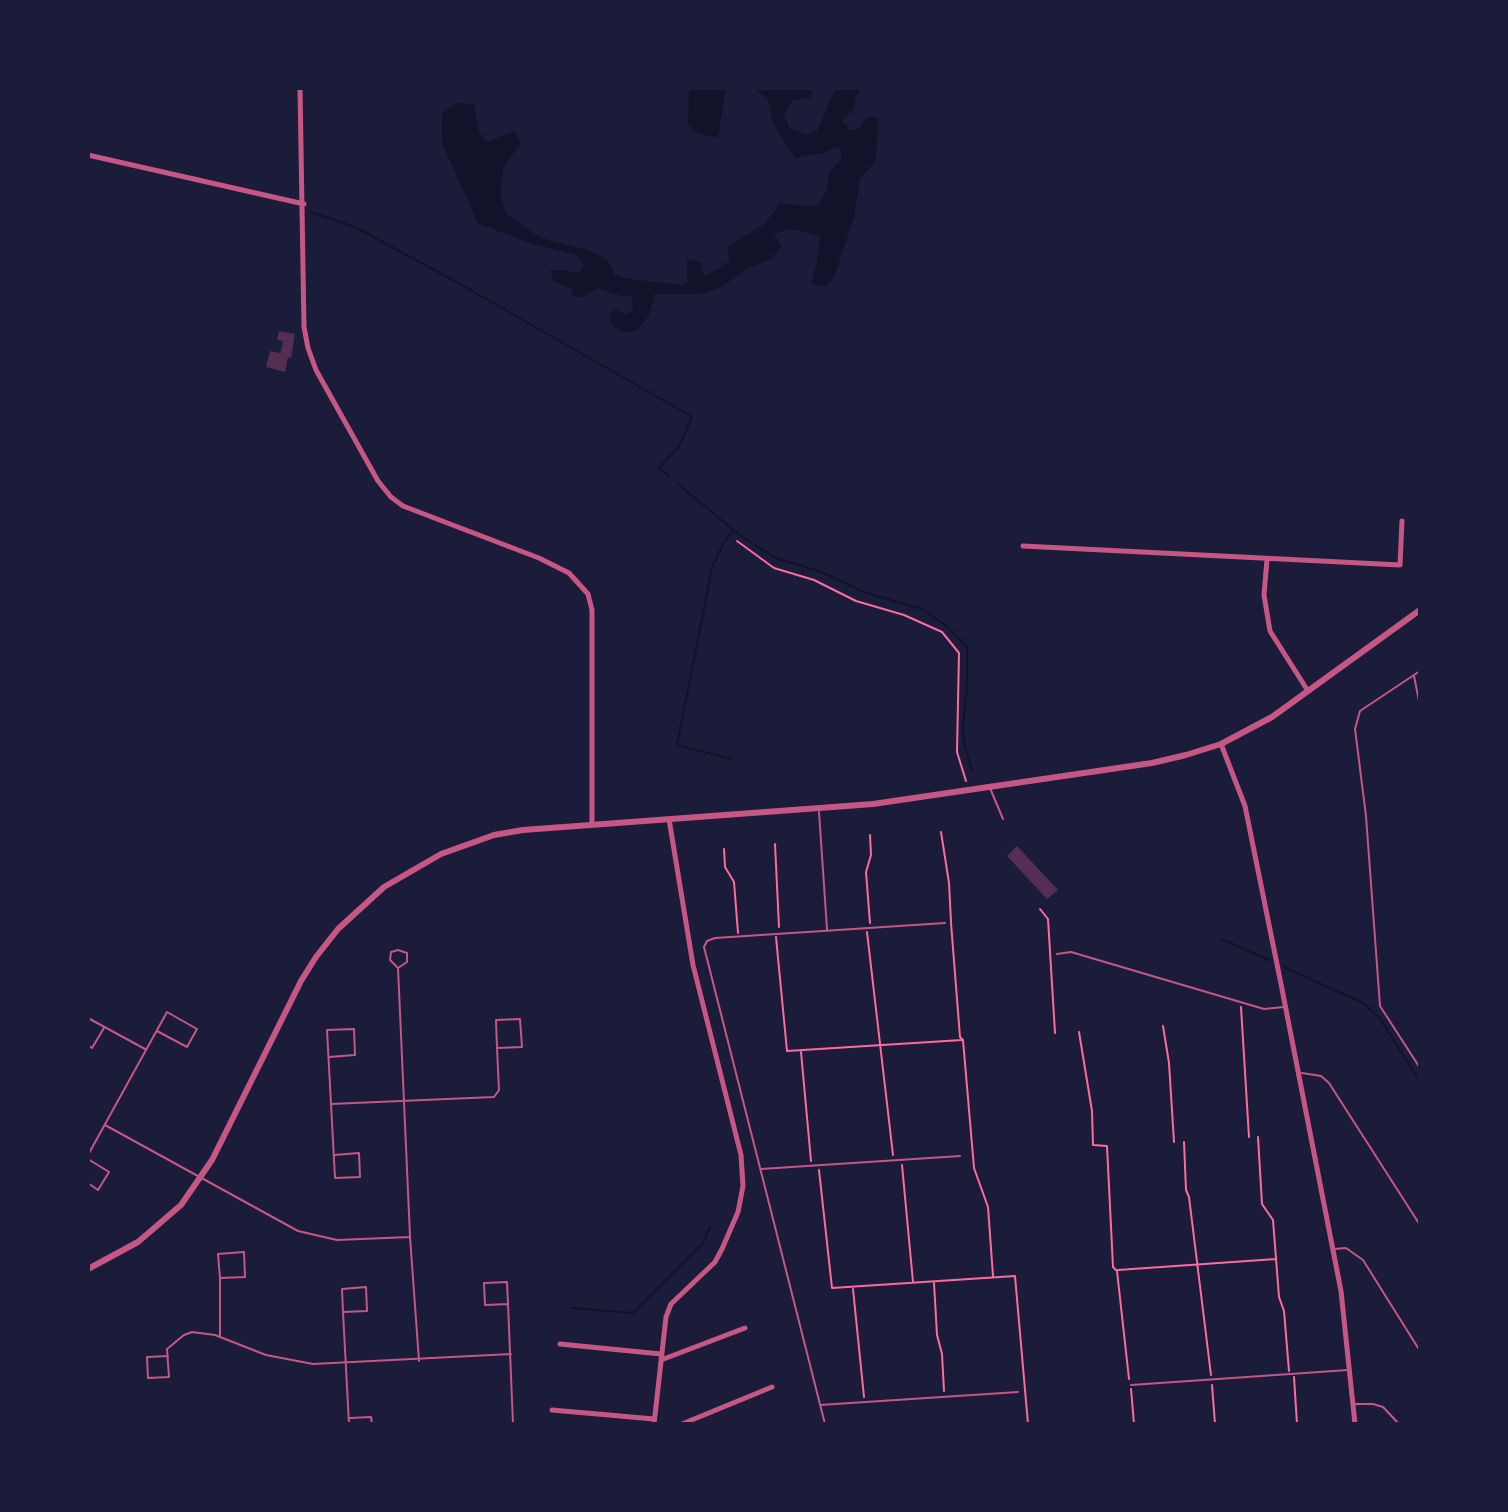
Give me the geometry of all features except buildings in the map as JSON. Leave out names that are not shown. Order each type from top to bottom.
[{"type":"street","points":[[300,88],[304,327],[316,370],[378,481],[391,497],[403,506],[539,558],[569,573],[588,594],[592,610],[592,824]]},
{"type":"street","points":[[88,155],[304,204]]},
{"type":"street","points":[[1023,546],[1400,565],[1402,521]]},
{"type":"street","points":[[1267,559],[1264,595],[1270,631],[1308,691]]},
{"type":"street","points":[[88,1269],[127,1249],[162,1224],[181,1205],[201,1177],[301,981],[356,911],[384,887],[415,867],[463,844],[508,832],[819,808],[1152,763],[1221,744],[1272,717],[1420,610]]},
{"type":"street","points":[[1221,744],[1245,806],[1341,1291],[1355,1424]]},
{"type":"street","points":[[552,1410],[654,1421],[666,1317],[671,1304],[715,1262],[738,1212],[743,1186],[741,1155],[690,951],[669,818]]},
{"type":"street","points":[[560,1344],[661,1357],[745,1328]]},
{"type":"street","points":[[682,1424],[772,1387]]},
{"type":"lane","points":[[1420,671],[1360,711],[1356,719],[1380,1006],[1420,1068]]},
{"type":"lane","points":[[1414,675],[1420,706]]},
{"type":"lane","points":[[990,787],[1003,819]]},
{"type":"lane","points":[[819,808],[827,931]]},
{"type":"lane","points":[[825,1424],[704,954],[707,941],[738,936],[945,923]]},
{"type":"lane","points":[[398,968],[407,962],[407,953],[398,950],[391,952],[390,960],[398,968],[419,1361]]},
{"type":"lane","points":[[1057,954],[1071,952],[1264,1009],[1285,1007]]},
{"type":"lane","points":[[88,1183],[98,1190],[109,1172],[88,1157],[167,1012],[197,1029],[187,1047],[157,1031]]},
{"type":"lane","points":[[88,1018],[146,1050]]},
{"type":"lane","points":[[331,1104],[494,1097],[499,1090],[497,1048],[496,1020],[520,1019],[522,1047],[497,1048]]},
{"type":"lane","points":[[88,1045],[92,1048],[104,1027]]},
{"type":"lane","points":[[329,1057],[355,1055],[354,1029],[327,1030],[335,1178],[360,1177],[359,1153],[334,1155]]},
{"type":"lane","points":[[1298,1073],[1312,1073],[1329,1083],[1420,1225]]},
{"type":"lane","points":[[105,1125],[298,1231],[337,1240],[410,1237]]},
{"type":"lane","points":[[759,1169],[960,1156]]},
{"type":"lane","points":[[1332,1249],[1346,1248],[1363,1260],[1420,1350]]},
{"type":"lane","points":[[220,1278],[245,1277],[244,1252],[218,1254],[220,1337]]},
{"type":"lane","points":[[508,1304],[485,1305],[484,1283],[507,1282],[511,1354],[513,1424]]},
{"type":"lane","points":[[343,1312],[367,1311],[366,1287],[342,1289],[343,1312],[349,1418],[349,1424]]},
{"type":"lane","points":[[168,1356],[147,1357],[148,1378],[169,1377],[168,1356],[167,1349],[192,1332],[220,1337],[266,1355],[313,1364],[511,1354]]},
{"type":"lane","points":[[1131,1385],[1350,1370]]},
{"type":"lane","points":[[820,1405],[1018,1392]]},
{"type":"lane","points":[[1353,1404],[1383,1407],[1399,1424]]},
{"type":"lane","points":[[349,1418],[371,1417],[372,1424]]},
{"type":"path","points":[[737,541],[774,568],[814,580],[856,601],[904,615],[942,632],[959,653],[957,752],[969,790]]},
{"type":"path","points":[[941,832],[949,883],[960,1037],[963,1040],[974,1168],[988,1207],[993,1277]]},
{"type":"path","points":[[870,835],[871,855],[866,872],[868,928],[877,1039],[881,1046],[893,1160]]},
{"type":"path","points":[[775,844],[787,1051],[963,1040]]},
{"type":"path","points":[[724,849],[725,867],[734,882],[738,936]]},
{"type":"path","points":[[1040,909],[1048,919],[1055,1033]]},
{"type":"path","points":[[945,923],[951,923]]},
{"type":"path","points":[[1241,1003],[1249,1137]]},
{"type":"path","points":[[1163,1026],[1169,1063],[1174,1142]]},
{"type":"path","points":[[1079,1032],[1090,1098],[1093,1145],[1107,1147],[1113,1267],[1117,1271],[1134,1424]]},
{"type":"path","points":[[801,1050],[812,1166]]},
{"type":"path","points":[[1258,1137],[1262,1204],[1273,1220],[1297,1424]]},
{"type":"path","points":[[1184,1142],[1186,1190],[1209,1339],[1215,1424]]},
{"type":"path","points":[[902,1160],[913,1282]]},
{"type":"path","points":[[818,1166],[832,1288],[1015,1276],[1028,1424]]},
{"type":"path","points":[[1117,1271],[1276,1258]]},
{"type":"path","points":[[934,1282],[944,1397]]},
{"type":"path","points":[[853,1287],[864,1402]]},
{"type":"shaded area","points":[[689,88],[726,88],[718,138],[695,132],[688,124]]},
{"type":"shaded area","points":[[753,88],[812,88],[811,98],[793,100],[784,116],[790,129],[807,135],[817,131],[836,88],[862,88],[856,96],[854,108],[842,121],[850,130],[859,129],[867,118],[878,118],[876,160],[860,180],[854,217],[834,277],[826,287],[811,284],[820,236],[786,229],[774,235],[781,247],[772,258],[745,270],[723,286],[702,294],[655,294],[649,315],[637,331],[622,332],[612,325],[609,313],[616,309],[625,315],[633,311],[632,296],[597,288],[584,297],[573,297],[571,289],[553,281],[551,271],[579,273],[584,264],[578,256],[529,243],[478,223],[442,143],[442,113],[457,103],[474,104],[479,133],[488,142],[514,131],[521,142],[503,169],[500,194],[506,214],[539,237],[591,251],[607,260],[615,275],[682,285],[687,282],[687,260],[700,262],[704,276],[720,268],[730,261],[727,247],[766,223],[779,204],[818,206],[827,189],[829,174],[842,158],[839,146],[795,158],[773,123],[768,99]]},
{"type":"waterway","points":[[311,212],[355,227],[473,291]]},
{"type":"waterway","points":[[476,293],[692,417],[679,446],[659,468],[669,476]]},
{"type":"waterway","points":[[678,484],[742,537],[778,559],[819,571],[864,592],[922,609],[949,628],[967,647],[963,727],[972,770]]},
{"type":"waterway","points":[[732,531],[712,568],[677,745],[732,759]]},
{"type":"waterway","points":[[1222,939],[1269,960]]},
{"type":"waterway","points":[[1284,967],[1363,1003],[1380,1018],[1420,1082]]},
{"type":"waterway","points":[[571,1308],[633,1313],[703,1243],[710,1227]]}]
